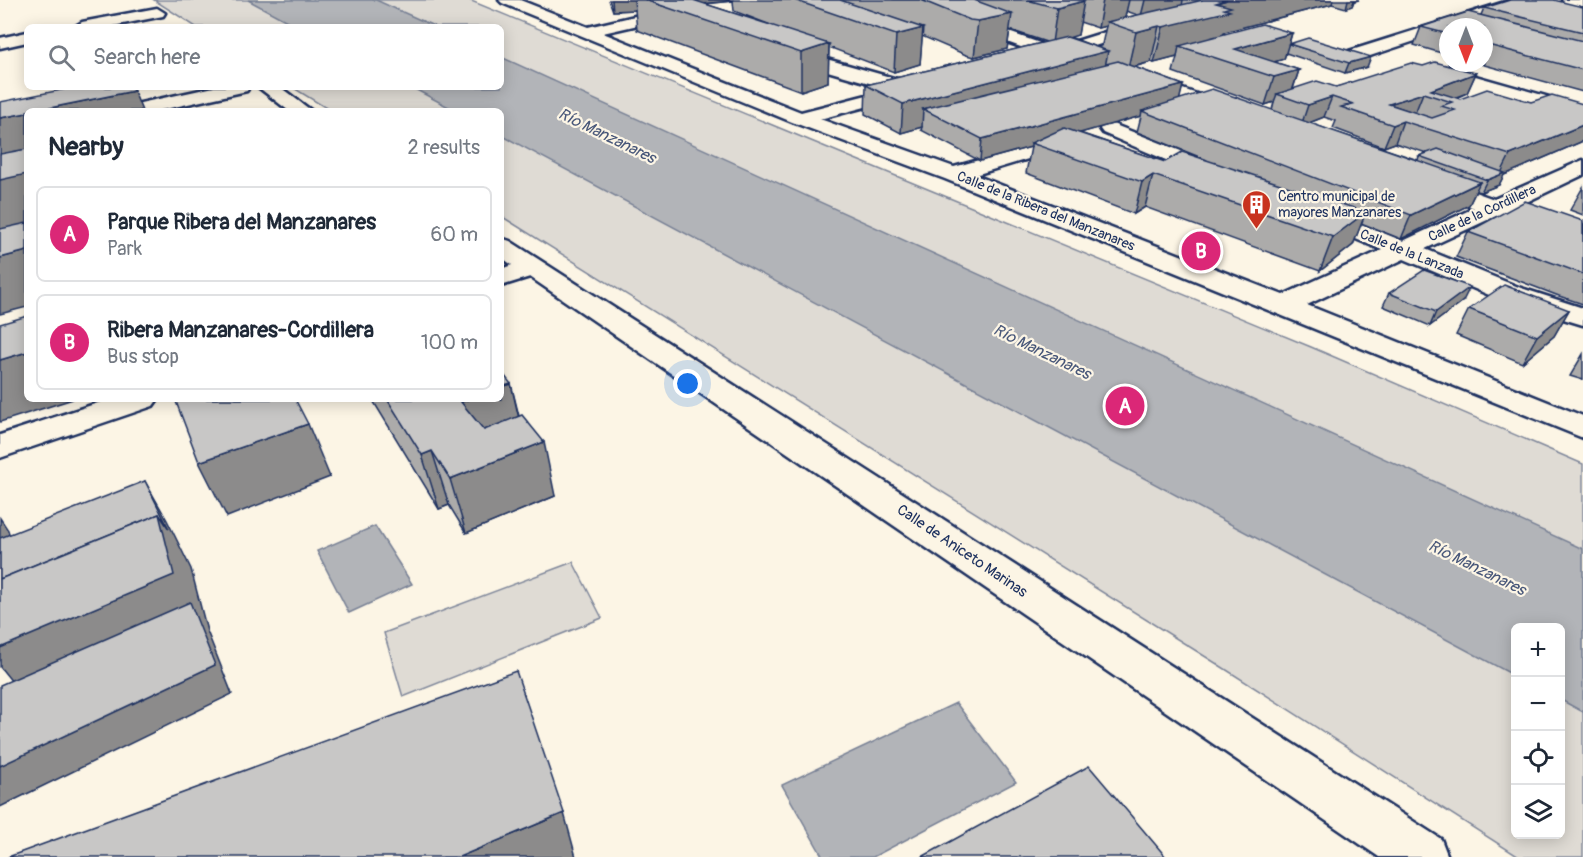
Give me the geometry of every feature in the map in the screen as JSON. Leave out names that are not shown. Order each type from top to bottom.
[{"type":"main road","points":[[106,24],[163,17],[138,0]]},
{"type":"main road","name":"Calle de la Ribera del Manzanares","points":[[507,0],[799,117],[953,174],[1284,305],[1583,428]]},
{"type":"main road","points":[[903,0],[1055,53],[1091,63]]},
{"type":"main road","points":[[1478,18],[1514,3]]},
{"type":"main road","points":[[1566,6],[1583,3]]},
{"type":"main road","points":[[1566,6],[1583,17]]},
{"type":"main road","points":[[586,32],[669,13],[684,14],[695,19]]},
{"type":"main road","points":[[1025,61],[1154,22],[1118,14]]},
{"type":"main road","points":[[1355,55],[1439,31]]},
{"type":"main road","points":[[0,43],[24,39]]},
{"type":"main road","points":[[1390,44],[1419,52]]},
{"type":"main road","points":[[769,48],[916,88],[799,117]]},
{"type":"main road","points":[[1490,72],[1583,98]]},
{"type":"main road","points":[[1125,75],[1248,119]]},
{"type":"main road","points":[[143,108],[226,90]]},
{"type":"main road","points":[[271,90],[298,108]]},
{"type":"main road","points":[[1172,111],[1203,102]]},
{"type":"main road","points":[[953,174],[1141,120]]},
{"type":"main road","points":[[1110,129],[1240,183]]},
{"type":"main road","name":"Calle de la Cordillera","points":[[1284,305],[1583,167]]},
{"type":"main road","points":[[1416,179],[1495,208],[1583,234]]},
{"type":"main road","name":"Calle de la Lanzada","points":[[1294,205],[1511,294],[1583,317]]},
{"type":"main road","name":"Calle de Aniceto Marinas","points":[[504,251],[517,273],[1423,857]]},
{"type":"main road","points":[[0,447],[133,402]]},
{"type":"shaded area","points":[[154,0],[469,0],[1311,347],[1583,464],[1583,857],[1519,857],[1222,667],[504,218],[504,108],[326,108],[297,90],[504,90],[504,24],[191,24]]},
{"type":"shaded area","points":[[573,562],[602,618],[403,697],[384,633]]},
{"type":"water","points":[[248,0],[376,0],[429,24],[292,24]]},
{"type":"water","name":"Río Manzanares","points":[[504,58],[1583,549],[1583,712],[1565,702],[1565,623],[1511,623],[1511,674],[504,137],[504,108],[450,108],[417,90],[504,90]]},
{"type":"water","points":[[375,526],[412,584],[349,613],[317,551]]},
{"type":"water","points":[[956,703],[1016,782],[873,857],[823,857],[782,785]]},
{"type":"building","points":[[645,0],[693,0],[829,44],[801,53]]},
{"type":"building","points":[[794,0],[840,0],[923,28],[896,35]]},
{"type":"building","points":[[921,0],[974,0],[1012,14],[978,21],[970,20]]},
{"type":"building","points":[[1027,0],[1082,0],[1084,1],[1057,8]]},
{"type":"building","points":[[1203,0],[1227,0],[1216,3],[1231,7],[1224,9],[1230,11],[1136,32],[1107,22]]},
{"type":"building","points":[[1510,0],[1554,0],[1583,7],[1583,32],[1484,8]]},
{"type":"building","points":[[1468,12],[1492,18],[1449,18]]},
{"type":"building","points":[[1493,18],[1583,41],[1583,70],[1493,46]]},
{"type":"building","points":[[1439,21],[1439,32],[1421,27]]},
{"type":"building","points":[[1262,24],[1292,33],[1235,49],[1299,70],[1274,77],[1179,46]]},
{"type":"building","points":[[1067,37],[1108,51],[903,104],[866,85]]},
{"type":"building","points":[[1308,38],[1371,57],[1349,63],[1289,44]]},
{"type":"building","points":[[1118,61],[1183,85],[982,139],[923,109]]},
{"type":"building","points":[[1411,63],[1423,66],[1439,63],[1439,72],[1476,73],[1431,90],[1460,99],[1487,89],[1531,102],[1552,95],[1583,104],[1583,125],[1510,155],[1403,121],[1393,125],[1341,107],[1353,104],[1332,97],[1308,105],[1277,94],[1317,81],[1336,87]],"holes":[[[1423,93],[1452,102],[1441,106],[1455,110],[1432,118],[1389,104]]]},
{"type":"building","points":[[1212,89],[1480,182],[1411,215],[1142,111]]},
{"type":"building","points":[[61,90],[134,91],[50,108],[24,108],[24,114],[0,118],[0,102]]},
{"type":"building","points":[[1064,128],[1165,162],[1182,152],[1366,212],[1333,237],[1153,175],[1142,182],[1031,143]]},
{"type":"building","points":[[1438,149],[1505,173],[1487,180],[1419,156]]},
{"type":"building","points":[[24,150],[24,175],[0,180],[0,154]]},
{"type":"building","points":[[1525,201],[1583,221],[1583,274],[1468,232]]},
{"type":"building","points":[[24,224],[24,252],[0,258],[0,229]]},
{"type":"building","points":[[1424,270],[1470,287],[1436,312],[1389,293]]},
{"type":"building","points":[[1504,285],[1569,310],[1537,336],[1469,309]]},
{"type":"building","points":[[24,317],[24,353],[0,360],[0,324]]},
{"type":"building","points":[[504,375],[511,384],[504,386]]},
{"type":"building","points":[[176,402],[297,402],[308,424],[199,462]]},
{"type":"building","points":[[389,402],[461,402],[484,430],[522,415],[544,442],[450,479],[432,451],[422,455]]},
{"type":"building","points":[[145,481],[169,529],[159,514],[0,579],[0,538]]},
{"type":"building","points":[[159,514],[174,575],[0,648],[0,579]]},
{"type":"building","points":[[190,602],[215,665],[0,766],[0,685]]},
{"type":"building","points":[[516,671],[564,813],[459,857],[8,857]]},
{"type":"building","points":[[1089,766],[1166,857],[922,857]]},
{"type":"place","name":"Centro municipal de mayores Manzanares","points":[[1257,230]]},
{"type":"place","name":"Ribera Manzanares-Cordillera","points":[[1201,251]]},
{"type":"place","name":"Parque Ribera del Manzanares","points":[[1125,406]]}]
